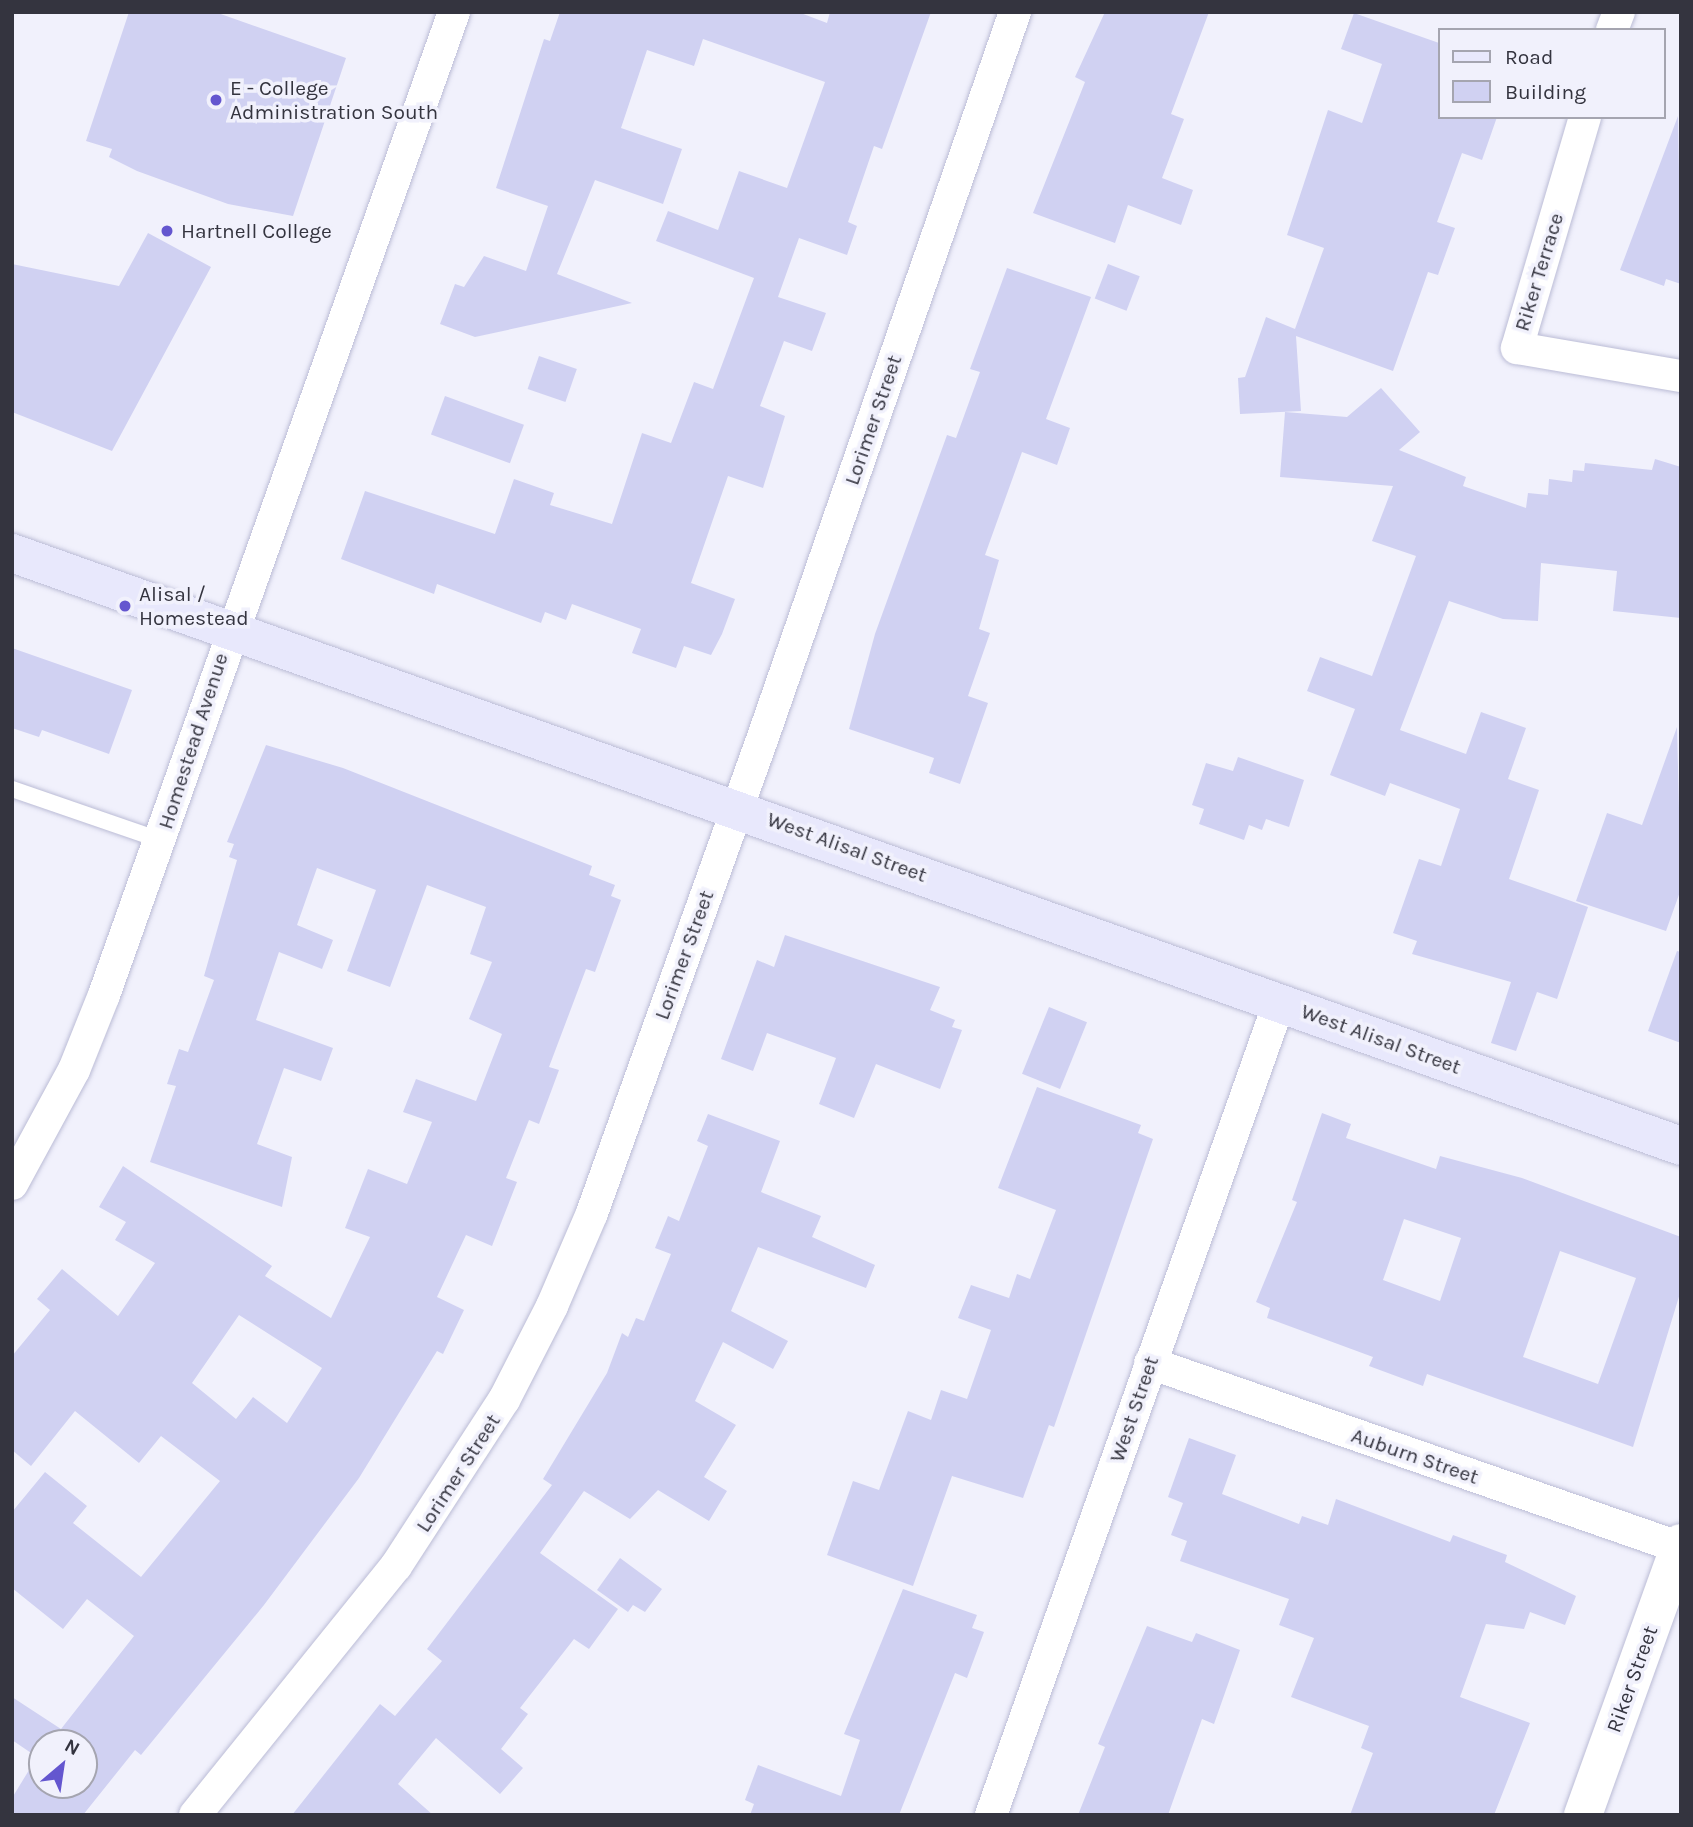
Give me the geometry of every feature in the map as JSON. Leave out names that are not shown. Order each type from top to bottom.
[{"type":"main road","name":"West Alisal Street","points":[[12,553],[736,807],[1681,1146]]},
{"type":"street","name":"Homestead Avenue","points":[[12,1184],[25,1138],[74,1070],[160,840],[230,631],[454,12]]},
{"type":"street","name":"Lorimer Street","points":[[195,1815],[396,1566],[504,1400],[592,1213],[1015,12]]},
{"type":"street","name":"Riker Terrace","points":[[1584,119],[1517,348],[1681,376]]},
{"type":"street","name":"West Street","points":[[991,1815],[1279,1003]]},
{"type":"street","name":"Auburn Street","points":[[1150,1363],[1680,1546]]},
{"type":"street","name":"Riker Street","points":[[1583,1815],[1680,1546]]},
{"type":"lane","points":[[12,789],[160,840]]},
{"type":"building","name":"E - College Administration South","points":[[129,12],[215,12],[346,58],[293,216],[228,204],[137,171],[109,157],[112,149],[86,141]]},
{"type":"building","points":[[560,12],[798,12],[827,23],[830,12],[931,12],[882,149],[874,146],[848,222],[857,226],[847,255],[799,238],[778,297],[826,313],[812,351],[784,341],[760,406],[785,416],[763,488],[728,476],[691,583],[735,599],[722,634],[711,655],[684,646],[676,668],[632,653],[641,629],[572,604],[566,620],[545,612],[541,623],[437,584],[434,594],[341,559],[365,491],[495,534],[514,479],[554,493],[550,505],[612,524],[642,433],[671,443],[694,382],[713,389],[754,278],[656,241],[668,211],[718,230],[739,171],[787,188],[825,82],[703,39],[694,66],[647,50],[621,128],[682,149],[663,204],[595,180],[557,274],[632,303],[475,337],[440,324],[455,284],[464,287],[484,256],[526,271],[548,206],[496,188],[544,39],[550,41]]},
{"type":"building","points":[[1105,12],[1209,12],[1171,114],[1184,119],[1162,178],[1193,190],[1181,225],[1128,205],[1115,243],[1033,213],[1085,82],[1075,77]]},
{"type":"building","points":[[1354,13],[1438,43],[1438,119],[1496,119],[1482,160],[1462,153],[1437,222],[1455,228],[1438,275],[1428,272],[1393,371],[1296,336],[1301,411],[1240,414],[1238,378],[1245,377],[1266,317],[1295,329],[1324,248],[1287,235],[1328,110],[1362,123],[1382,64],[1341,49]]},
{"type":"building","points":[[1678,116],[1681,284],[1666,279],[1664,286],[1620,270]]},
{"type":"building","points":[[148,233],[211,267],[112,451],[12,412],[12,264],[119,286]]},
{"type":"building","points":[[1108,264],[1140,276],[1126,311],[1095,299]]},
{"type":"building","points":[[1007,268],[1091,297],[1046,419],[1070,428],[1057,465],[1022,452],[985,555],[999,560],[979,629],[990,633],[968,696],[988,703],[960,784],[929,773],[934,758],[849,729],[875,634],[947,435],[956,438],[980,372],[970,369]]},
{"type":"building","points":[[539,356],[577,369],[565,402],[528,389]]},
{"type":"building","points":[[1381,388],[1420,432],[1399,450],[1466,477],[1463,486],[1526,508],[1528,493],[1548,495],[1549,479],[1572,482],[1573,470],[1584,471],[1585,463],[1652,470],[1655,459],[1681,467],[1681,618],[1613,611],[1617,571],[1541,563],[1538,621],[1503,619],[1449,601],[1400,730],[1466,754],[1481,712],[1526,728],[1508,779],[1539,790],[1509,879],[1588,907],[1557,999],[1537,992],[1516,1051],[1491,1043],[1511,982],[1412,954],[1417,941],[1393,933],[1419,859],[1441,866],[1460,809],[1390,783],[1385,796],[1330,775],[1355,709],[1307,691],[1320,657],[1372,676],[1416,556],[1372,541],[1393,486],[1280,477],[1285,412],[1347,417]]},
{"type":"building","points":[[445,396],[524,425],[510,463],[431,435]]},
{"type":"building","points":[[12,648],[132,690],[109,754],[42,730],[39,737],[12,728]]},
{"type":"building","points":[[1677,727],[1681,889],[1666,931],[1576,901],[1607,813],[1642,825]]},
{"type":"building","points":[[266,745],[343,768],[592,866],[589,875],[615,885],[611,896],[621,900],[595,972],[586,969],[549,1067],[559,1070],[539,1124],[529,1120],[506,1178],[517,1182],[492,1246],[466,1235],[437,1297],[464,1310],[443,1354],[437,1351],[359,1478],[264,1605],[141,1755],[135,1750],[98,1796],[98,1729],[61,1729],[134,1636],[87,1599],[63,1629],[12,1588],[12,1512],[45,1472],[87,1506],[73,1523],[141,1577],[220,1481],[161,1436],[139,1463],[75,1411],[31,1466],[12,1450],[12,1356],[50,1310],[37,1299],[62,1269],[118,1316],[155,1263],[115,1240],[126,1222],[99,1207],[123,1166],[272,1266],[265,1276],[331,1318],[370,1237],[345,1228],[368,1169],[407,1184],[432,1122],[403,1112],[416,1079],[476,1101],[502,1034],[469,1019],[492,962],[470,954],[486,907],[427,885],[390,987],[347,971],[376,890],[317,868],[297,925],[333,940],[322,969],[279,952],[256,1020],[333,1048],[321,1081],[284,1068],[257,1144],[292,1157],[282,1207],[150,1162],[176,1086],[167,1084],[179,1049],[188,1052],[214,980],[204,976],[237,860],[229,857],[234,844],[227,842]],"holes":[[[239,1315],[322,1368],[287,1423],[253,1397],[236,1419],[192,1383]]]},
{"type":"building","points":[[1238,757],[1304,780],[1289,827],[1266,819],[1262,830],[1249,825],[1244,840],[1199,824],[1204,809],[1192,805],[1206,763],[1233,771]]},
{"type":"building","points":[[785,935],[940,987],[930,1010],[955,1020],[952,1027],[962,1030],[940,1089],[876,1064],[854,1118],[819,1104],[836,1058],[767,1033],[753,1071],[721,1059],[757,960],[774,967]]},
{"type":"building","points":[[1677,951],[1681,952],[1681,1043],[1648,1031]]},
{"type":"building","points":[[1049,1007],[1087,1022],[1060,1089],[1022,1074]]},
{"type":"building","points":[[1037,1087],[1141,1125],[1138,1133],[1153,1139],[1054,1427],[1049,1425],[1023,1498],[952,1476],[913,1586],[827,1555],[853,1481],[879,1490],[908,1411],[931,1420],[941,1390],[967,1399],[991,1330],[958,1318],[971,1285],[1009,1298],[1017,1274],[1030,1279],[1056,1210],[998,1188]]},
{"type":"building","points":[[1322,1113],[1351,1124],[1346,1138],[1436,1169],[1440,1156],[1522,1178],[1681,1237],[1681,1290],[1633,1447],[1427,1374],[1423,1386],[1369,1366],[1373,1357],[1267,1318],[1270,1308],[1256,1302],[1297,1202],[1292,1200]],"holes":[[[1404,1219],[1461,1238],[1440,1301],[1383,1280]],[[1560,1251],[1636,1278],[1598,1384],[1523,1357]]]},
{"type":"building","points":[[708,1114],[780,1141],[761,1192],[821,1216],[812,1237],[875,1265],[866,1288],[758,1247],[731,1311],[788,1341],[773,1369],[723,1342],[695,1401],[736,1425],[704,1477],[727,1491],[709,1521],[658,1490],[630,1519],[584,1491],[540,1553],[618,1609],[589,1649],[574,1639],[520,1708],[528,1714],[501,1749],[523,1768],[500,1794],[436,1738],[398,1784],[433,1815],[292,1815],[380,1704],[395,1716],[442,1661],[427,1649],[552,1485],[543,1479],[607,1373],[622,1333],[628,1337],[636,1318],[644,1321],[671,1254],[655,1248],[668,1216],[679,1221],[708,1146],[697,1141]]},
{"type":"building","points":[[1189,1438],[1236,1455],[1222,1494],[1299,1524],[1302,1516],[1328,1525],[1336,1499],[1450,1542],[1453,1535],[1507,1555],[1505,1562],[1576,1596],[1565,1625],[1530,1612],[1524,1629],[1486,1624],[1460,1697],[1530,1723],[1494,1815],[1350,1815],[1373,1753],[1361,1748],[1369,1726],[1291,1697],[1314,1638],[1279,1625],[1289,1599],[1180,1561],[1187,1541],[1171,1535],[1183,1503],[1168,1497]]},
{"type":"building","points":[[620,1558],[662,1589],[645,1612],[633,1605],[628,1612],[597,1590]]},
{"type":"building","points":[[903,1589],[977,1615],[972,1628],[984,1632],[967,1678],[955,1673],[899,1815],[750,1815],[754,1804],[745,1800],[758,1765],[841,1796],[860,1740],[844,1734]]},
{"type":"building","points":[[1147,1626],[1192,1642],[1196,1633],[1240,1650],[1214,1724],[1202,1719],[1168,1815],[1078,1815],[1105,1747],[1098,1744]]},
{"type":"building","points":[[12,1697],[61,1729],[28,1729],[28,1751],[12,1740]]},
{"type":"building","points":[[28,1772],[28,1799],[96,1799],[83,1815],[12,1815],[12,1798]]},
{"type":"place","name":"E - College Administration South","points":[[216,100]]},
{"type":"place","name":"Hartnell College","points":[[167,231]]},
{"type":"place","name":"Alisal / Homestead","points":[[125,606]]}]
